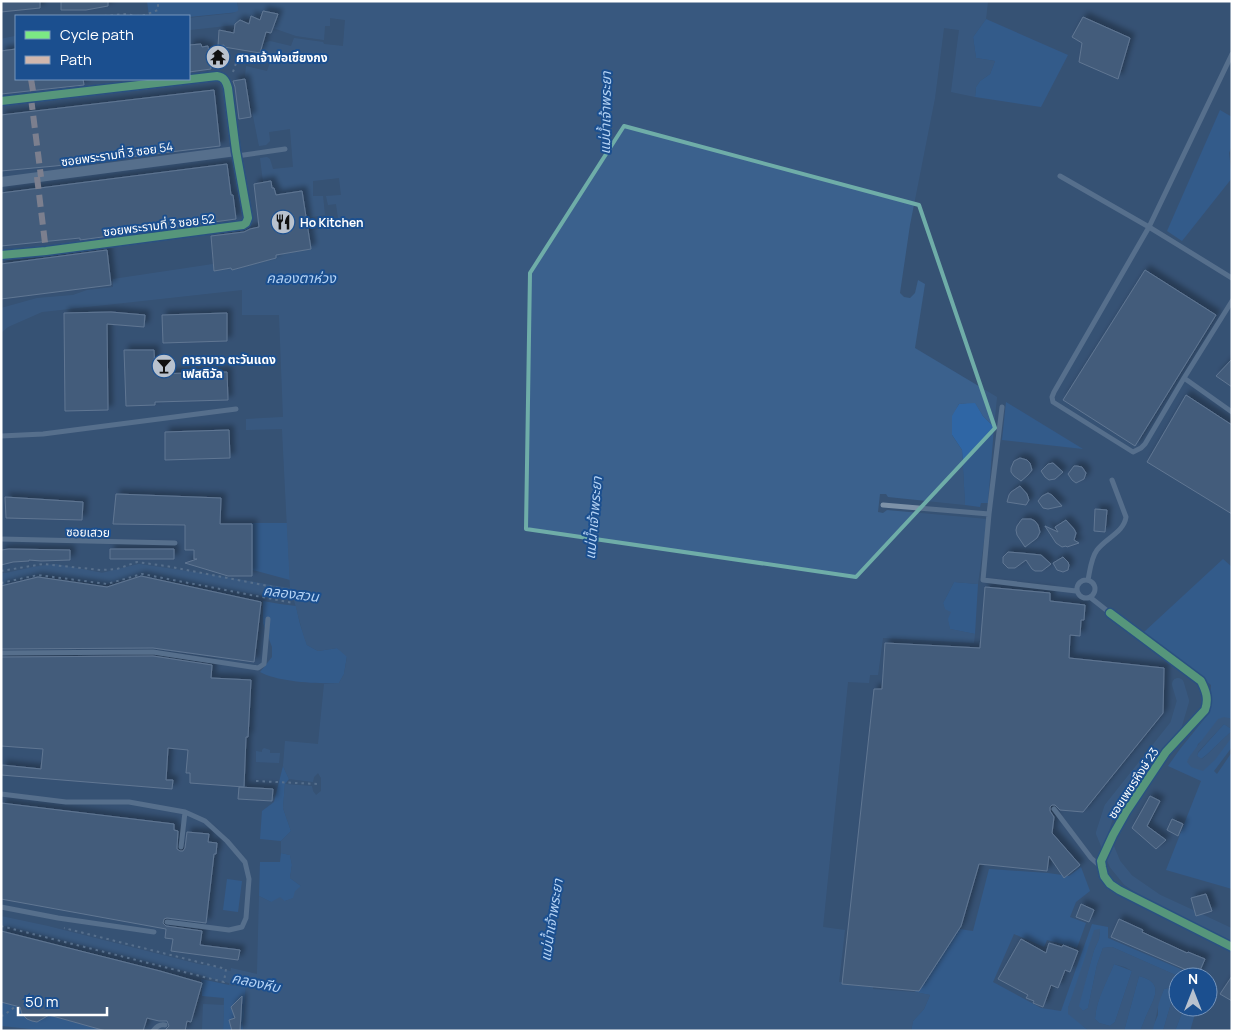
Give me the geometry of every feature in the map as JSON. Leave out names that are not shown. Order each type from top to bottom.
[{"type":"street","points":[[190,79],[217,76],[224,79],[237,154]]},
{"type":"street","points":[[1,101],[182,80]]},
{"type":"street","name":"ซอยพระรามที่ 3 ซอย 54","points":[[1,182],[237,154]]},
{"type":"street","name":"ซอยพระรามที่ 3 ซอย 52","points":[[1,255],[46,251],[243,225],[247,221],[248,215],[237,154]]},
{"type":"street","name":"ซอยเพชรหึงษ์ 23","points":[[1102,867],[1101,861],[1126,812],[1166,752],[1205,710],[1207,702],[1206,693],[1201,681],[1110,613]]},
{"type":"street","points":[[1102,867],[1104,876],[1110,884],[1119,890],[1232,948]]},
{"type":"lane","points":[[1232,54],[1149,227],[1054,392],[1053,402],[1133,452],[1145,444],[1232,301]]},
{"type":"lane","points":[[237,154],[285,149]]},
{"type":"lane","points":[[1060,176],[1149,227],[1232,278]]},
{"type":"lane","points":[[1184,378],[1232,412]]},
{"type":"lane","points":[[1002,407],[989,514],[984,580],[1076,591]]},
{"type":"lane","points":[[1,436],[43,434],[236,409]]},
{"type":"lane","points":[[1088,580],[1092,560],[1098,549],[1119,531],[1126,522],[1126,517],[1112,480]]},
{"type":"lane","points":[[883,506],[989,514]]},
{"type":"lane","name":"ซอยเสวย","points":[[1,539],[175,543]]},
{"type":"lane","points":[[1091,598],[1095,593],[1095,586],[1088,580],[1082,581],[1077,585],[1076,591],[1079,596],[1091,598],[1110,613]]},
{"type":"lane","points":[[1,652],[153,652],[258,668],[264,664],[268,619]]},
{"type":"lane","points":[[1,794],[66,802],[129,802],[185,812],[206,821],[245,862],[250,879],[246,918],[242,927],[229,930],[167,922]]},
{"type":"lane","points":[[1054,809],[1091,858],[1102,867]]},
{"type":"lane","points":[[180,847],[185,812]]},
{"type":"lane","points":[[1,907],[58,918],[154,932]]},
{"type":"lane","points":[[153,1031],[156,1027],[165,1026]]},
{"type":"path","points":[[145,15],[158,10],[158,1]]},
{"type":"path","points":[[115,15],[132,15]]},
{"type":"path","points":[[226,83],[234,72],[240,57],[264,59]]},
{"type":"path","points":[[1,571],[42,564],[101,570],[117,569],[137,562],[289,590]]},
{"type":"path","points":[[1,583],[38,575],[107,584],[142,574],[293,603]]},
{"type":"path","points":[[256,781],[317,784]]},
{"type":"path","points":[[1,926],[224,982],[226,969],[58,927]]},
{"type":"path","points":[[1,1016],[16,1006]]},
{"type":"highlighted area","points":[[624,126],[919,205],[995,428],[856,577],[526,529],[530,273]]},
{"type":"shaded area","points":[[147,1],[237,1],[239,12],[190,17],[190,15],[149,15]]},
{"type":"shaded area","points":[[986,19],[1068,55],[1041,107],[975,97],[976,87],[980,81],[990,74],[995,61],[976,58],[973,37]]},
{"type":"shaded area","points":[[1220,110],[1232,117],[1232,145],[1229,153],[1232,178],[1182,241],[1167,231]]},
{"type":"shaded area","points":[[975,402],[983,416],[994,427],[988,503],[981,503],[980,507],[965,505],[962,450],[952,435],[951,416],[959,404]]},
{"type":"shaded area","points":[[1006,402],[1083,449],[1002,440]]},
{"type":"shaded area","points":[[250,523],[287,523],[290,580],[249,569]]},
{"type":"shaded area","points":[[1223,559],[1232,567],[1232,721],[1229,718],[1198,744],[1191,767],[1232,737],[1232,747],[1214,771],[1217,774],[1232,752],[1232,889],[1166,870],[1201,781],[1168,766],[1210,712],[1211,685],[1144,632]]},
{"type":"shaded area","points":[[954,582],[978,584],[975,634],[950,629],[943,603]]},
{"type":"shaded area","points":[[263,601],[296,606],[307,645],[318,651],[337,648],[347,656],[344,674],[339,683],[310,683],[287,680],[260,672],[272,657],[272,647],[263,623]]},
{"type":"shaded area","points":[[1224,724],[1230,728],[1231,732],[1201,759],[1197,756],[1198,753]]},
{"type":"shaded area","points":[[283,766],[289,779],[285,784],[283,808],[291,831],[281,841],[260,839],[262,811],[274,802]]},
{"type":"shaded area","points":[[281,853],[290,855],[292,865],[290,878],[301,886],[294,898],[271,902],[259,896],[260,862],[280,862]]},
{"type":"shaded area","points":[[1081,867],[1090,891],[1076,902],[1070,917],[1086,923],[1077,948],[1047,940],[1044,947],[1014,934],[993,982],[1041,1008],[1061,1011],[1092,924],[1108,927],[1108,938],[1176,967],[1168,967],[1168,972],[1112,947],[1103,948],[1097,965],[1088,1008],[1083,1011],[1078,1006],[1099,939],[1100,930],[1068,1008],[1084,1027],[1090,1031],[911,1031],[913,1021],[924,1009],[930,995],[915,992],[959,929],[973,931],[989,869],[1069,876]]},
{"type":"shaded area","points":[[227,879],[242,881],[238,912],[223,910]]},
{"type":"shaded area","points":[[1114,964],[1132,971],[1115,1022],[1110,1026],[1099,1023],[1095,1019],[1100,998]]},
{"type":"shaded area","points":[[1139,976],[1152,982],[1155,986],[1155,995],[1140,1031],[1124,1031]]},
{"type":"shaded area","points":[[201,979],[246,987],[243,1031],[223,1031],[224,998],[202,996]]},
{"type":"shaded area","points":[[1168,988],[1168,1014],[1163,1031],[1151,1031],[1158,1015],[1158,1003],[1164,989]]},
{"type":"shaded area","points":[[1,1002],[106,1031],[50,1031],[1,1026]]},
{"type":"shaded area","points":[[1180,1017],[1194,1017],[1190,1031],[1175,1031]]},
{"type":"water","points":[[237,1],[988,1],[986,19],[973,37],[976,58],[995,61],[990,74],[980,81],[976,87],[975,97],[951,92],[959,30],[944,28],[935,98],[910,225],[900,293],[904,297],[910,298],[915,293],[918,280],[925,284],[915,348],[997,397],[994,427],[983,416],[975,403],[959,404],[952,416],[952,435],[962,450],[965,505],[888,497],[886,494],[880,494],[878,512],[883,513],[887,510],[987,519],[978,584],[954,582],[943,603],[945,609],[951,612],[948,619],[950,629],[975,634],[974,643],[883,638],[878,675],[870,675],[869,683],[848,682],[823,927],[845,930],[839,982],[873,985],[873,989],[930,995],[924,1009],[913,1021],[911,1031],[243,1031],[246,987],[229,985],[231,968],[257,974],[259,896],[271,902],[280,897],[285,901],[293,898],[295,891],[301,886],[290,878],[292,865],[290,855],[281,853],[281,841],[291,831],[283,808],[285,784],[312,786],[316,795],[321,791],[321,778],[318,773],[314,777],[313,782],[289,779],[283,766],[285,741],[318,744],[324,684],[339,683],[344,674],[347,657],[337,648],[318,651],[307,645],[302,631],[290,588],[282,429],[246,430],[246,419],[283,417],[279,315],[242,315],[242,290],[42,312],[8,327],[1,333],[1,308],[37,298],[73,295],[87,290],[113,287],[113,279],[213,264],[215,271],[231,268],[233,270],[276,258],[276,255],[310,249],[308,231],[339,225],[336,204],[328,205],[326,196],[341,195],[339,178],[313,181],[313,196],[323,196],[325,215],[306,218],[276,195],[271,181],[263,182],[260,158],[267,157],[270,159],[273,169],[293,167],[290,129],[269,132],[270,141],[266,145],[259,146],[245,76],[246,66],[267,71],[272,57],[263,50],[264,43],[270,41],[291,46],[294,38],[343,46],[345,20],[330,18],[330,26],[325,26],[324,40],[296,36],[273,28],[278,14],[263,11],[260,20],[248,14],[240,20]]},
{"type":"water","points":[[1224,717],[1232,721],[1232,737],[1215,760],[1203,771],[1191,767],[1187,762],[1189,757],[1218,719]],"holes":[[[1224,724],[1230,728],[1231,732],[1206,756],[1202,759],[1197,756],[1198,752]]]},
{"type":"water","points":[[264,748],[270,750],[270,753],[280,753],[279,763],[256,762],[256,751],[262,752]]},
{"type":"water","points":[[1,916],[222,970],[220,980],[1,925]]},
{"type":"water","points":[[1100,929],[1099,939],[1094,950],[1079,1006],[1083,1011],[1088,1008],[1097,965],[1103,948],[1112,947],[1168,972],[1168,988],[1164,989],[1162,994],[1151,1031],[1140,1031],[1156,990],[1152,982],[1139,976],[1124,1031],[1090,1031],[1068,1014],[1068,1008],[1094,930]],"holes":[[[1114,964],[1132,971],[1115,1022],[1110,1026],[1099,1023],[1095,1019],[1097,1005]]]},
{"type":"water","points":[[203,1004],[224,1005],[223,1031],[202,1031]]},
{"type":"water","points":[[1168,1014],[1168,1017],[1180,1017],[1175,1031],[1163,1031]]},
{"type":"building","points":[[1,1],[40,1],[40,8],[1,12]]},
{"type":"building","points":[[61,1],[108,1],[108,6],[86,10],[61,10]]},
{"type":"building","points":[[263,11],[278,14],[271,33],[266,32],[260,53],[224,47],[224,45],[218,46],[219,30],[234,33],[235,24],[240,20],[249,24],[251,16],[260,20]]},
{"type":"building","points":[[1083,17],[1130,38],[1118,79],[1079,62],[1082,43],[1072,37]]},
{"type":"building","points":[[201,44],[202,47],[208,46],[211,69],[190,72],[190,45]]},
{"type":"building","points":[[15,49],[15,80],[83,80],[84,85],[1,94],[1,51]]},
{"type":"building","points":[[245,79],[251,117],[239,119],[233,81]]},
{"type":"building","points":[[214,90],[220,146],[1,171],[1,115]]},
{"type":"building","points":[[227,164],[236,219],[80,240],[80,238],[1,246],[1,193]]},
{"type":"building","name":"Ho Kitchen","points":[[271,181],[276,195],[302,191],[311,249],[276,255],[276,258],[232,270],[231,268],[214,271],[211,236],[244,232],[259,227],[254,184]]},
{"type":"building","points":[[107,250],[111,285],[1,299],[1,264]]},
{"type":"building","points":[[1145,270],[1216,315],[1135,446],[1063,400]]},
{"type":"building","points":[[111,312],[145,315],[144,327],[107,324],[108,410],[65,411],[64,313]]},
{"type":"building","points":[[227,313],[227,341],[163,343],[162,315]]},
{"type":"building","points":[[124,350],[154,350],[155,374],[227,372],[228,400],[155,402],[155,405],[126,406]]},
{"type":"building","points":[[1232,359],[1232,387],[1216,376]]},
{"type":"building","points":[[1186,395],[1232,425],[1232,514],[1147,462]]},
{"type":"building","points":[[229,430],[230,458],[165,460],[165,432]]},
{"type":"building","points":[[1020,458],[1030,463],[1032,470],[1021,481],[1011,472],[1014,461]]},
{"type":"building","points":[[1053,463],[1063,472],[1055,479],[1049,480],[1041,471],[1048,464]]},
{"type":"building","points":[[1074,466],[1082,467],[1086,473],[1084,479],[1076,483],[1068,474]]},
{"type":"building","points":[[1020,486],[1027,494],[1029,500],[1026,505],[1007,502],[1011,492]]},
{"type":"building","points":[[1048,493],[1062,506],[1048,509],[1043,508],[1038,501]]},
{"type":"building","points":[[116,494],[221,498],[220,524],[252,524],[252,576],[228,576],[185,563],[197,559],[194,559],[194,550],[185,550],[185,525],[113,524]]},
{"type":"building","points":[[5,497],[83,502],[82,520],[6,518]]},
{"type":"building","points":[[1095,509],[1107,510],[1105,532],[1094,531]]},
{"type":"building","points":[[1022,519],[1035,521],[1040,532],[1037,538],[1025,547],[1016,530]]},
{"type":"building","points":[[1066,520],[1076,533],[1074,540],[1079,543],[1062,547],[1056,543],[1045,526],[1058,532],[1055,527]]},
{"type":"building","points":[[110,549],[174,549],[174,559],[110,559]]},
{"type":"building","points":[[1,550],[70,550],[70,560],[29,560],[1,565]]},
{"type":"building","points":[[1008,552],[1041,555],[1051,564],[1042,571],[1035,571],[1026,560],[1015,568],[1008,568],[1003,563],[1003,557]]},
{"type":"building","points":[[1063,557],[1069,565],[1068,570],[1063,572],[1057,570],[1053,563]]},
{"type":"building","points":[[141,576],[261,602],[254,662],[153,648],[1,649],[1,586],[38,577],[107,587]]},
{"type":"building","points":[[985,587],[1050,593],[1050,601],[1085,605],[1084,620],[1081,620],[1080,636],[1070,635],[1069,658],[1164,668],[1163,713],[1083,812],[1060,810],[1055,805],[1050,807],[1054,817],[1052,833],[1080,865],[1064,878],[1049,856],[1047,871],[979,864],[961,926],[919,991],[842,984],[874,689],[882,689],[885,643],[980,648]]},
{"type":"building","points":[[153,656],[212,665],[211,678],[251,680],[244,787],[190,783],[190,773],[186,773],[188,750],[168,748],[166,780],[173,780],[172,789],[1,775],[2,765],[41,769],[43,749],[1,746],[1,657]]},
{"type":"building","points":[[239,787],[273,789],[272,801],[238,799]]},
{"type":"building","points":[[1150,796],[1160,801],[1147,826],[1166,840],[1156,849],[1132,828]]},
{"type":"building","points":[[1,803],[174,824],[174,830],[178,831],[177,849],[180,851],[183,851],[185,848],[187,832],[209,834],[208,842],[217,843],[206,923],[167,918],[164,919],[163,923],[166,926],[202,931],[200,945],[240,950],[238,960],[171,951],[173,939],[165,938],[166,929],[1,899]]},
{"type":"building","points":[[1172,819],[1183,824],[1178,836],[1167,830]]},
{"type":"building","points":[[1206,894],[1212,911],[1196,916],[1191,898]]},
{"type":"building","points":[[1081,904],[1094,910],[1089,922],[1076,917]]},
{"type":"building","points":[[1119,919],[1159,940],[1205,959],[1202,967],[1180,967],[1111,937]]},
{"type":"building","points":[[1,931],[202,983],[191,1022],[187,1021],[185,1031],[166,1031],[169,1026],[167,1021],[147,1018],[143,1031],[106,1031],[49,1015],[37,1022],[27,1019],[22,1014],[20,1007],[1,1002]]},
{"type":"building","points":[[1021,939],[1046,953],[1049,943],[1062,947],[1063,945],[1078,951],[1070,972],[1065,970],[1058,988],[1051,985],[1043,1007],[1026,998],[1028,995],[998,979]]},
{"type":"building","points":[[1232,976],[1232,1001],[1220,994]]},
{"type":"building","points":[[242,996],[240,1031],[232,1031],[229,1020],[235,1018],[231,1007]]},
{"type":"waterway","points":[[190,24],[235,19],[254,9],[282,1]]},
{"type":"waterway","points":[[1,45],[15,42]]},
{"type":"waterway","name":"คลองสวน","points":[[1,579],[55,570],[102,579],[139,570],[309,596]]},
{"type":"waterway","points":[[1178,684],[1183,701],[1176,725],[1110,808],[1102,833],[1115,864],[1128,880],[1157,900],[1232,935]]},
{"type":"waterway","name":"คลองหีบ","points":[[206,971],[245,981]]},
{"type":"marked path","points":[[31,80],[34,97]]},
{"type":"marked path","points":[[31,98],[41,177]]},
{"type":"marked path","points":[[37,177],[46,251]]},
{"type":"cycle path","points":[[1,255],[46,251],[243,225],[246,223],[248,218],[236,151],[228,88],[223,78],[217,76],[190,79]]},
{"type":"cycle path","points":[[1,101],[182,80]]},
{"type":"cycle path","points":[[1110,613],[1201,681],[1206,692],[1207,702],[1205,710],[1166,752],[1126,812],[1101,861],[1104,876],[1110,884],[1119,890],[1232,947]]},
{"type":"place","name":"ศาลเจ้าพ่อเซียงกง","points":[[218,57]]},
{"type":"place","name":"Ho Kitchen","points":[[283,222]]},
{"type":"place","name":"คาราบาว ตะวันแดง เฟสติวัล","points":[[164,366]]},
{"type":"water label","name":"แม่น้ำเจ้าพระยา","points":[[605,113]]},
{"type":"water label","name":"คลองตาห่วง","points":[[301,277]]},
{"type":"water label","name":"แม่น้ำเจ้าพระยา","points":[[593,518]]},
{"type":"water label","name":"แม่น้ำเจ้าพระยา","points":[[551,920]]}]
